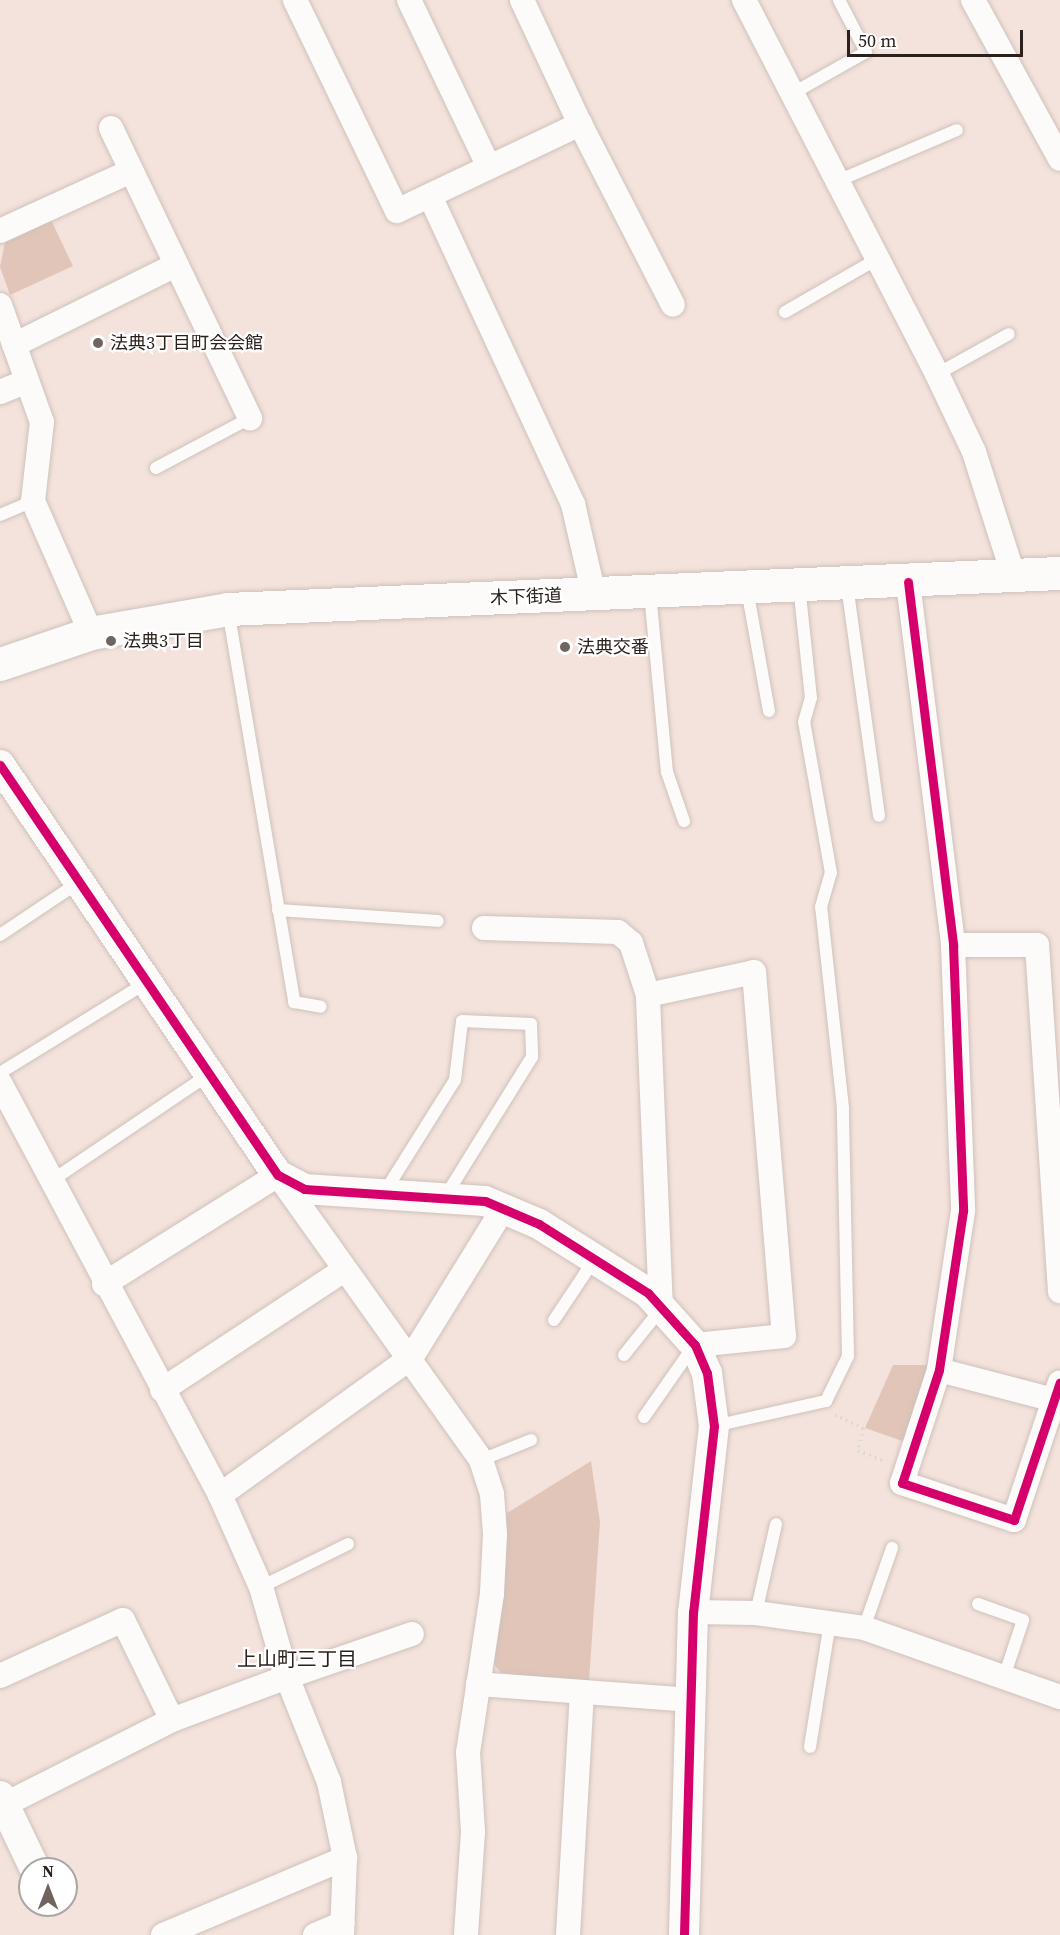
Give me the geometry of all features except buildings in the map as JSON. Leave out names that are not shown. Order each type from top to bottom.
[{"type":"main road","name":"木下街道","points":[[0,664],[91,633],[228,609],[847,585],[1060,573]]},
{"type":"street","points":[[295,0],[397,211],[580,124]]},
{"type":"street","points":[[409,0],[489,167]]},
{"type":"street","points":[[522,0],[580,124],[673,305]]},
{"type":"street","points":[[744,0],[840,180],[974,452],[1014,577]]},
{"type":"street","points":[[973,0],[1060,159]]},
{"type":"street","points":[[111,128],[250,418]]},
{"type":"street","points":[[0,231],[131,171]]},
{"type":"street","points":[[430,196],[573,504],[594,595]]},
{"type":"street","points":[[14,345],[177,265]]},
{"type":"street","points":[[0,305],[42,422],[33,501],[91,633]]},
{"type":"street","points":[[0,392],[27,381]]},
{"type":"street","points":[[908,582],[953,945],[963,1211],[939,1370],[902,1483],[1014,1520],[1057,1391],[939,1370]]},
{"type":"street","points":[[5,783],[78,883],[344,1270],[411,1358],[481,1460],[492,1494],[495,1534],[468,1752],[473,1832],[466,1935]]},
{"type":"street","points":[[484,928],[618,932],[631,943],[648,995],[662,1309]]},
{"type":"street","points":[[953,945],[1037,945],[1060,1291]]},
{"type":"street","points":[[648,995],[754,972],[784,1336],[695,1345]]},
{"type":"street","points":[[0,1083],[104,1284],[220,1495],[261,1587],[287,1677],[329,1782],[345,1858],[343,1929],[315,1935]]},
{"type":"street","points":[[278,1175],[304,1189],[485,1201],[539,1224],[648,1293],[695,1345],[707,1373],[714,1426],[693,1612],[684,1935]]},
{"type":"street","points":[[104,1284],[278,1175]]},
{"type":"street","points":[[220,1495],[411,1358],[503,1209]]},
{"type":"street","points":[[162,1390],[344,1270]]},
{"type":"street","points":[[693,1612],[756,1613],[864,1628],[1060,1696]]},
{"type":"street","points":[[0,1676],[123,1620],[172,1720]]},
{"type":"street","points":[[29,1857],[2,1800],[172,1720],[412,1634]]},
{"type":"street","points":[[478,1684],[689,1701]]},
{"type":"street","points":[[568,1935],[582,1692]]},
{"type":"street","points":[[163,1935],[345,1858]]},
{"type":"lane","points":[[795,92],[866,52],[839,0]]},
{"type":"lane","points":[[840,180],[957,130]]},
{"type":"lane","points":[[785,312],[879,258]]},
{"type":"lane","points":[[937,374],[1009,334]]},
{"type":"lane","points":[[156,468],[250,418]]},
{"type":"lane","points":[[0,515],[33,501]]},
{"type":"lane","points":[[847,585],[879,816]]},
{"type":"lane","points":[[714,1426],[826,1401],[848,1356],[849,1282],[843,1108],[821,907],[831,873],[804,722],[811,698],[799,586]]},
{"type":"lane","points":[[747,589],[769,711]]},
{"type":"lane","points":[[650,593],[667,772],[684,821]]},
{"type":"lane","points":[[228,609],[294,1002],[321,1007]]},
{"type":"lane","points":[[0,935],[78,883]]},
{"type":"lane","points":[[278,910],[438,921]]},
{"type":"lane","points":[[0,1072],[146,983]]},
{"type":"lane","points":[[384,1193],[454,1080],[462,1021],[531,1024],[532,1057],[444,1198]]},
{"type":"lane","points":[[51,1181],[208,1075]]},
{"type":"lane","points":[[554,1320],[594,1260]]},
{"type":"lane","points":[[624,1355],[662,1309]]},
{"type":"lane","points":[[644,1417],[695,1345]]},
{"type":"lane","points":[[481,1460],[531,1440]]},
{"type":"lane","points":[[756,1613],[776,1524]]},
{"type":"lane","points":[[261,1587],[348,1544]]},
{"type":"lane","points":[[864,1628],[892,1548]]},
{"type":"lane","points":[[978,1604],[1023,1620],[1004,1677]]},
{"type":"lane","points":[[810,1747],[830,1622]]},
{"type":"path","points":[[826,1401],[838,1420],[863,1428],[858,1451],[888,1462],[885,1479],[902,1483]]},
{"type":"shaded area","points":[[51,220],[73,266],[10,295],[0,267],[5,242]]},
{"type":"shaded area","points":[[893,1365],[934,1365],[908,1443],[865,1428]]},
{"type":"shaded area","points":[[591,1461],[600,1522],[589,1681],[501,1673],[489,1658],[507,1513]]},
{"type":"cycle path","points":[[908,582],[953,945],[963,1211],[939,1370],[902,1483],[1014,1520],[1060,1382]]},
{"type":"cycle path","points":[[0,765],[278,1175],[304,1189],[485,1201],[539,1224],[648,1293],[695,1345],[707,1373],[714,1426],[693,1612],[684,1935]]},
{"type":"place","name":"法典3丁目町会会館","points":[[98,343]]},
{"type":"place","name":"法典3丁目","points":[[111,641]]},
{"type":"place","name":"法典交番","points":[[565,647]]},
{"type":"district","name":"上山町三丁目","points":[[297,1659]]}]
